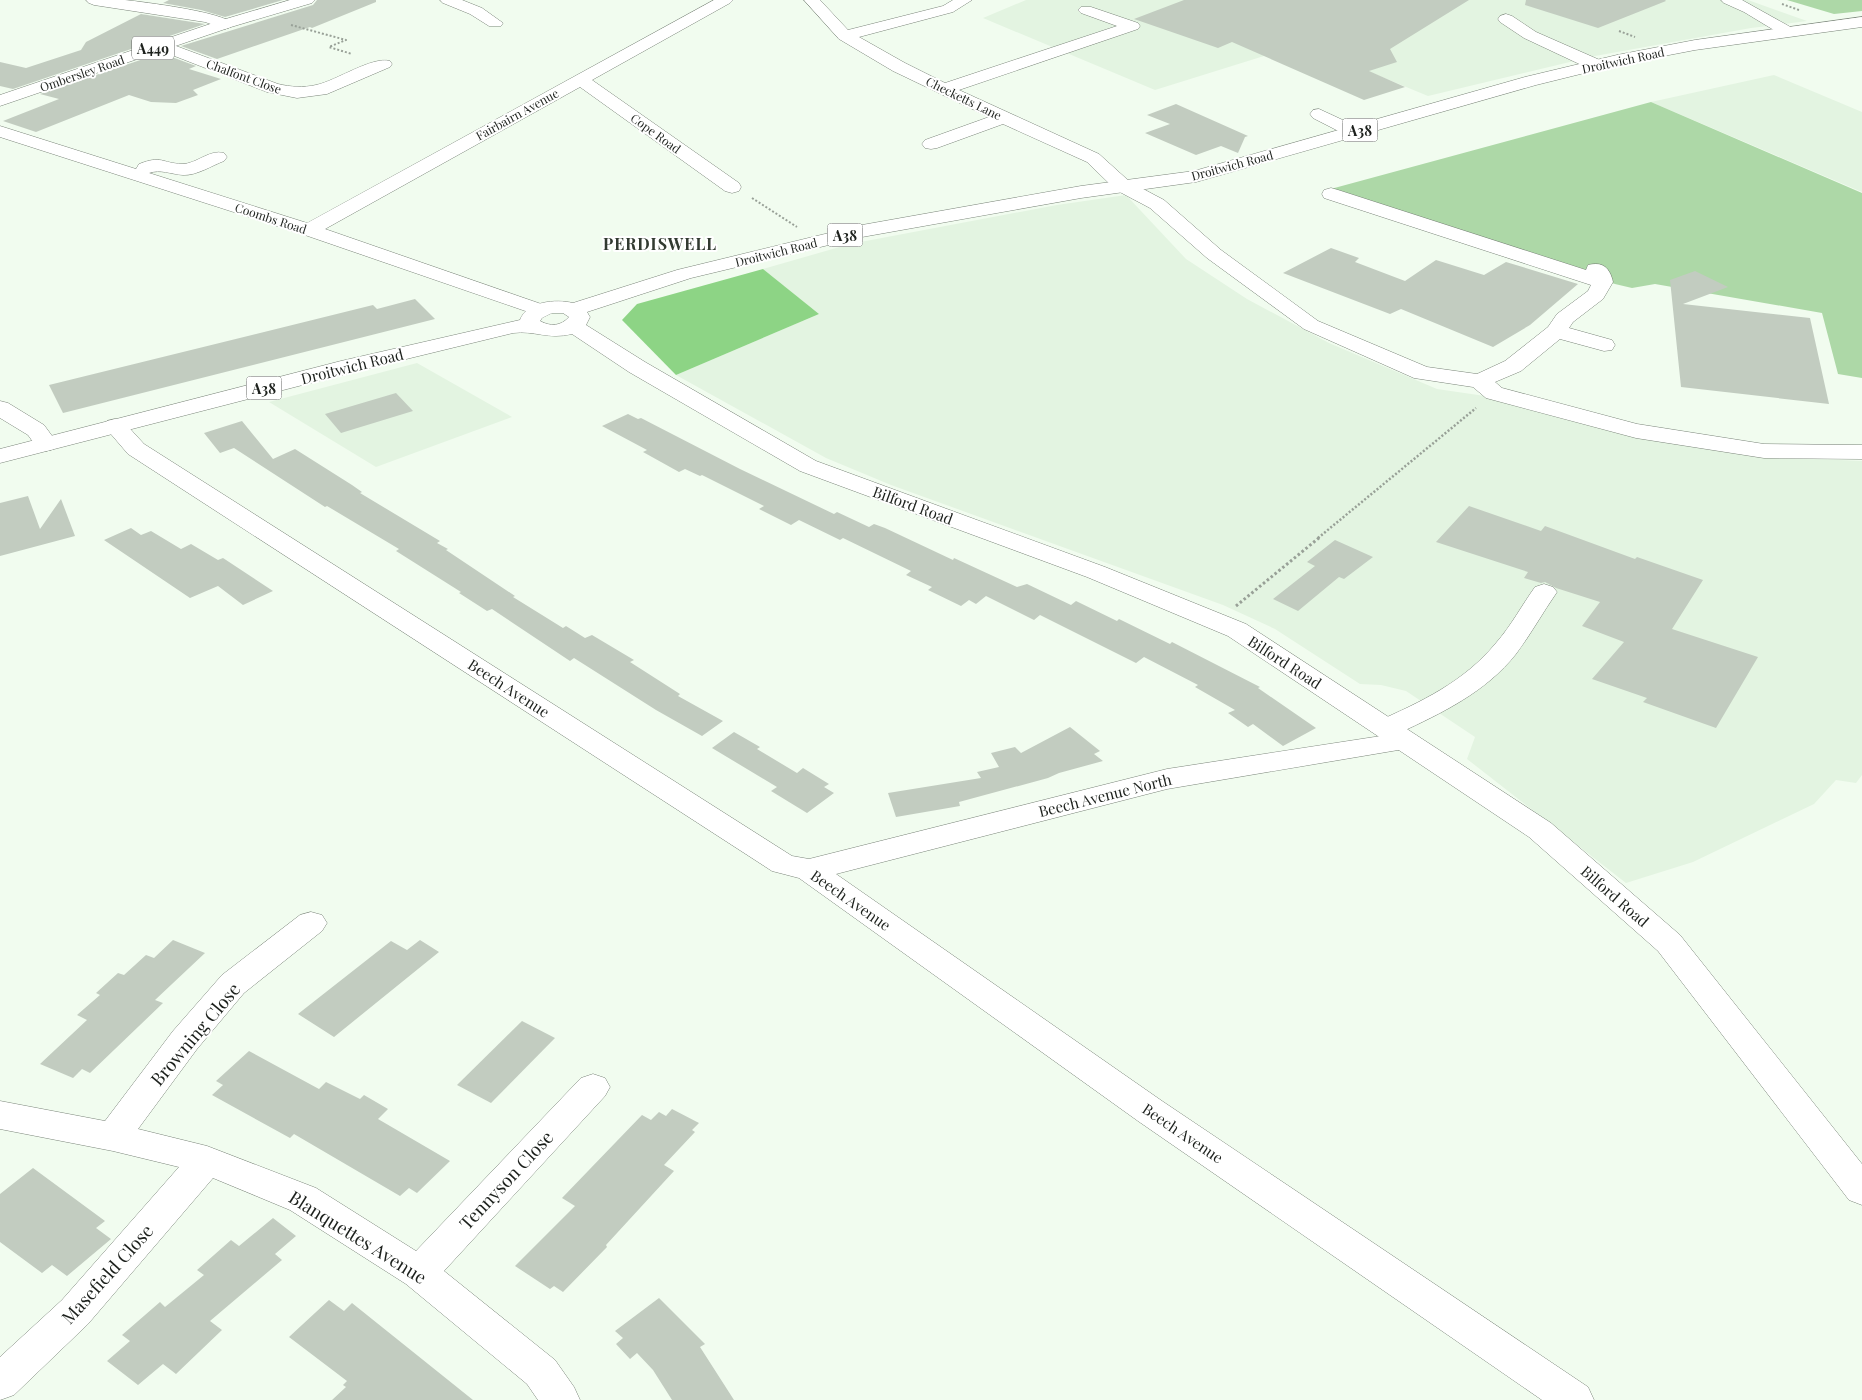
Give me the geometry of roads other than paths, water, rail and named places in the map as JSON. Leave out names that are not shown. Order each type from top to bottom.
[{"type":"street","points":[[94,0],[208,18],[225,24]]},
{"type":"street","points":[[169,12],[198,0]]},
{"type":"street","name":"Ombersley Road","points":[[3,98],[225,24],[307,0]]},
{"type":"street","points":[[448,0],[476,10],[495,23]]},
{"type":"street","name":"Fairbairn Avenue","points":[[309,230],[725,0]]},
{"type":"street","name":"Checketts Lane","points":[[812,0],[845,36],[899,67],[1004,118],[1093,158],[1123,186],[1157,204],[1214,254],[1311,324],[1422,373],[1487,387],[1636,431],[1764,450],[1862,452]]},
{"type":"street","points":[[845,36],[948,9],[964,0]]},
{"type":"street","points":[[1728,0],[1749,9],[1788,32]]},
{"type":"street","points":[[944,89],[1132,26],[1086,10]]},
{"type":"street","points":[[1506,19],[1530,35],[1596,65]]},
{"type":"street","name":"Droitwich Road","points":[[0,456],[535,317],[536,328],[546,331],[559,331],[573,318],[684,274],[818,241],[862,231],[1123,186],[1196,176],[1531,81],[1596,65],[1695,45],[1862,22]]},
{"type":"street","name":"Chalfont Close","points":[[160,45],[272,88],[297,94],[321,90],[384,64]]},
{"type":"street","name":"Cope Road","points":[[580,79],[732,187]]},
{"type":"street","points":[[1319,114],[1354,132]]},
{"type":"street","points":[[931,144],[1004,118]]},
{"type":"street","name":"Coombs Road","points":[[0,130],[309,230],[535,317]]},
{"type":"street","points":[[132,174],[156,164],[179,169],[192,168],[218,157]]},
{"type":"street","points":[[1331,194],[1603,282]]},
{"type":"street","points":[[1487,387],[1557,331],[1564,318],[1596,294],[1603,282],[1601,272],[1563,253],[1530,241]]},
{"type":"street","name":"Bilford Road","points":[[573,318],[637,367],[808,466],[1096,572],[1219,621],[1236,630],[1540,830],[1669,943],[1862,1190]]},
{"type":"street","points":[[1557,331],[1604,345]]},
{"type":"street","points":[[0,408],[36,430],[46,444]]},
{"type":"street","name":"Beech Avenue","points":[[115,426],[136,449],[783,864],[809,870],[1150,1111],[1574,1400]]},
{"type":"street","name":"Beech Avenue North","points":[[809,870],[1167,779],[1396,734],[1431,708],[1469,685],[1506,649],[1544,592]]},
{"type":"street","name":"Browning Close","points":[[113,1137],[185,1040],[233,984],[311,923]]},
{"type":"street","name":"Tennyson Close","points":[[419,1273],[593,1087]]},
{"type":"street","name":"Blanquettes Avenue","points":[[0,1115],[113,1137],[207,1160],[303,1199],[419,1273],[541,1372],[560,1400]]},
{"type":"street","name":"Masefield Close","points":[[0,1382],[75,1312],[207,1160]]},
{"type":"district","name":"PERDISWELL","points":[[660,243]]}]
